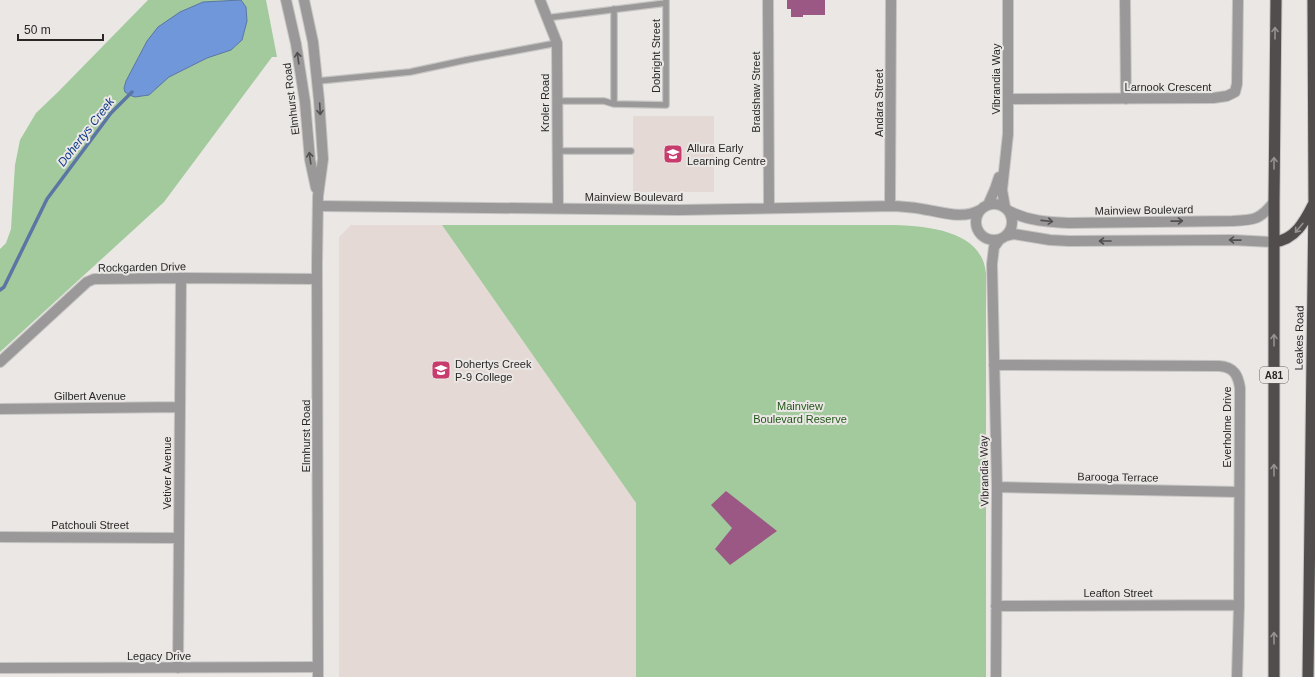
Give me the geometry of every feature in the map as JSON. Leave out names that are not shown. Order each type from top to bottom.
[{"type":"highway","name":"A81","points":[[1274,677],[1274,202],[1276,0]]},
{"type":"highway","name":"Leakes Road","points":[[1308,677],[1311,633],[1314,202],[1313,0]]},
{"type":"highway","points":[[1274,242],[1289,238],[1296,231],[1305,220],[1314,202]]},
{"type":"street","name":"Elmhurst Road","points":[[286,0],[296,44],[305,102],[310,160],[318,201]]},
{"type":"street","name":"Elmhurst Road","points":[[304,0],[313,42],[318,82],[323,159],[318,201],[317,279],[318,672]]},
{"type":"street","name":"Kroler Road","points":[[540,0],[557,44],[558,208]]},
{"type":"street","name":"Bradshaw Street","points":[[768,0],[769,207]]},
{"type":"street","name":"Andara Street","points":[[890,206],[891,0]]},
{"type":"street","name":"Vibrandia Way","points":[[1007,209],[1002,190],[1008,134],[1008,0]]},
{"type":"street","points":[[1125,0],[1126,99]]},
{"type":"street","name":"Larnook Crescent","points":[[1008,100],[1221,98],[1227,96],[1235,92],[1237,84],[1238,0]]},
{"type":"street","name":"Vibrandia Way","points":[[984,207],[995,189],[1005,158]]},
{"type":"street","name":"Mainview Boulevard","points":[[318,201],[679,210],[769,207],[890,206],[961,215],[975,213],[984,207]]},
{"type":"street","name":"Mainview Boulevard","points":[[1007,209],[1024,218],[1050,222],[1232,221],[1246,220],[1262,216],[1274,202]]},
{"type":"street","points":[[1003,237],[1010,231],[1012,224],[1012,218],[1007,209],[994,203],[984,207],[976,220],[981,233],[991,240],[1003,237],[1014,234],[1050,240],[1069,241],[1232,240],[1274,242]]},
{"type":"street","name":"Mainview Boulevard","points":[[950,214],[970,223],[981,233]]},
{"type":"street","name":"Vibrandia Way","points":[[981,233],[992,264]]},
{"type":"street","name":"Vibrandia Way","points":[[996,677],[997,487],[992,264],[994,247],[1003,237]]},
{"type":"street","name":"Vetiver Avenue","points":[[178,668],[180,278]]},
{"type":"street","name":"Rockgarden Drive","points":[[0,362],[87,282],[94,279],[317,279]]},
{"type":"street","name":"Everholme Drive","points":[[994,365],[1219,366],[1232,370],[1237,375],[1240,388],[1239,605],[1237,677]]},
{"type":"street","name":"Gilbert Avenue","points":[[0,409],[180,408]]},
{"type":"street","name":"Barooga Terrace","points":[[997,487],[1239,492]]},
{"type":"street","name":"Patchouli Street","points":[[0,537],[179,538]]},
{"type":"street","name":"Leafton Street","points":[[996,606],[1239,605]]},
{"type":"street","name":"Legacy Drive","points":[[0,668],[178,668],[318,672]]},
{"type":"lane","name":"Dobright Street","points":[[546,18],[666,1],[666,105],[614,104],[604,101],[557,101]]},
{"type":"lane","points":[[614,9],[614,104]]},
{"type":"lane","points":[[318,82],[410,72],[466,60],[557,44]]},
{"type":"lane","points":[[557,151],[631,151]]},
{"type":"shaded area","name":"Allura Early Learning Centre","points":[[633,116],[714,116],[714,192],[633,192]]},
{"type":"shaded area","name":"Dohertys Creek P-9 College","points":[[351,225],[442,225],[636,503],[636,677],[339,677],[339,237]]},
{"type":"green space","points":[[148,0],[266,0],[277,57],[272,57],[164,202],[0,352],[0,249],[6,243],[11,229],[15,165],[20,140],[36,113]]},
{"type":"green space","name":"Mainview Boulevard Reserve","points":[[442,225],[895,225],[923,227],[952,234],[965,240],[975,248],[983,260],[986,274],[986,677],[636,677],[636,503]]},
{"type":"water","points":[[241,0],[246,7],[247,21],[242,40],[231,50],[207,58],[169,77],[149,95],[135,97],[125,92],[124,88],[126,81],[147,41],[158,27],[180,12],[203,2]]},
{"type":"building","points":[[787,0],[825,0],[825,15],[803,15],[803,17],[791,17],[791,9],[787,9]]},
{"type":"building","points":[[726,491],[777,531],[730,565],[715,549],[732,528],[711,505]]},
{"type":"waterway","name":"Dohertys Creek","points":[[0,290],[4,287],[47,199],[111,113],[132,92]]},
{"type":"place","name":"Allura Early Learning Centre","points":[[673,154]]},
{"type":"place","name":"Dohertys Creek P-9 College","points":[[441,370]]}]
